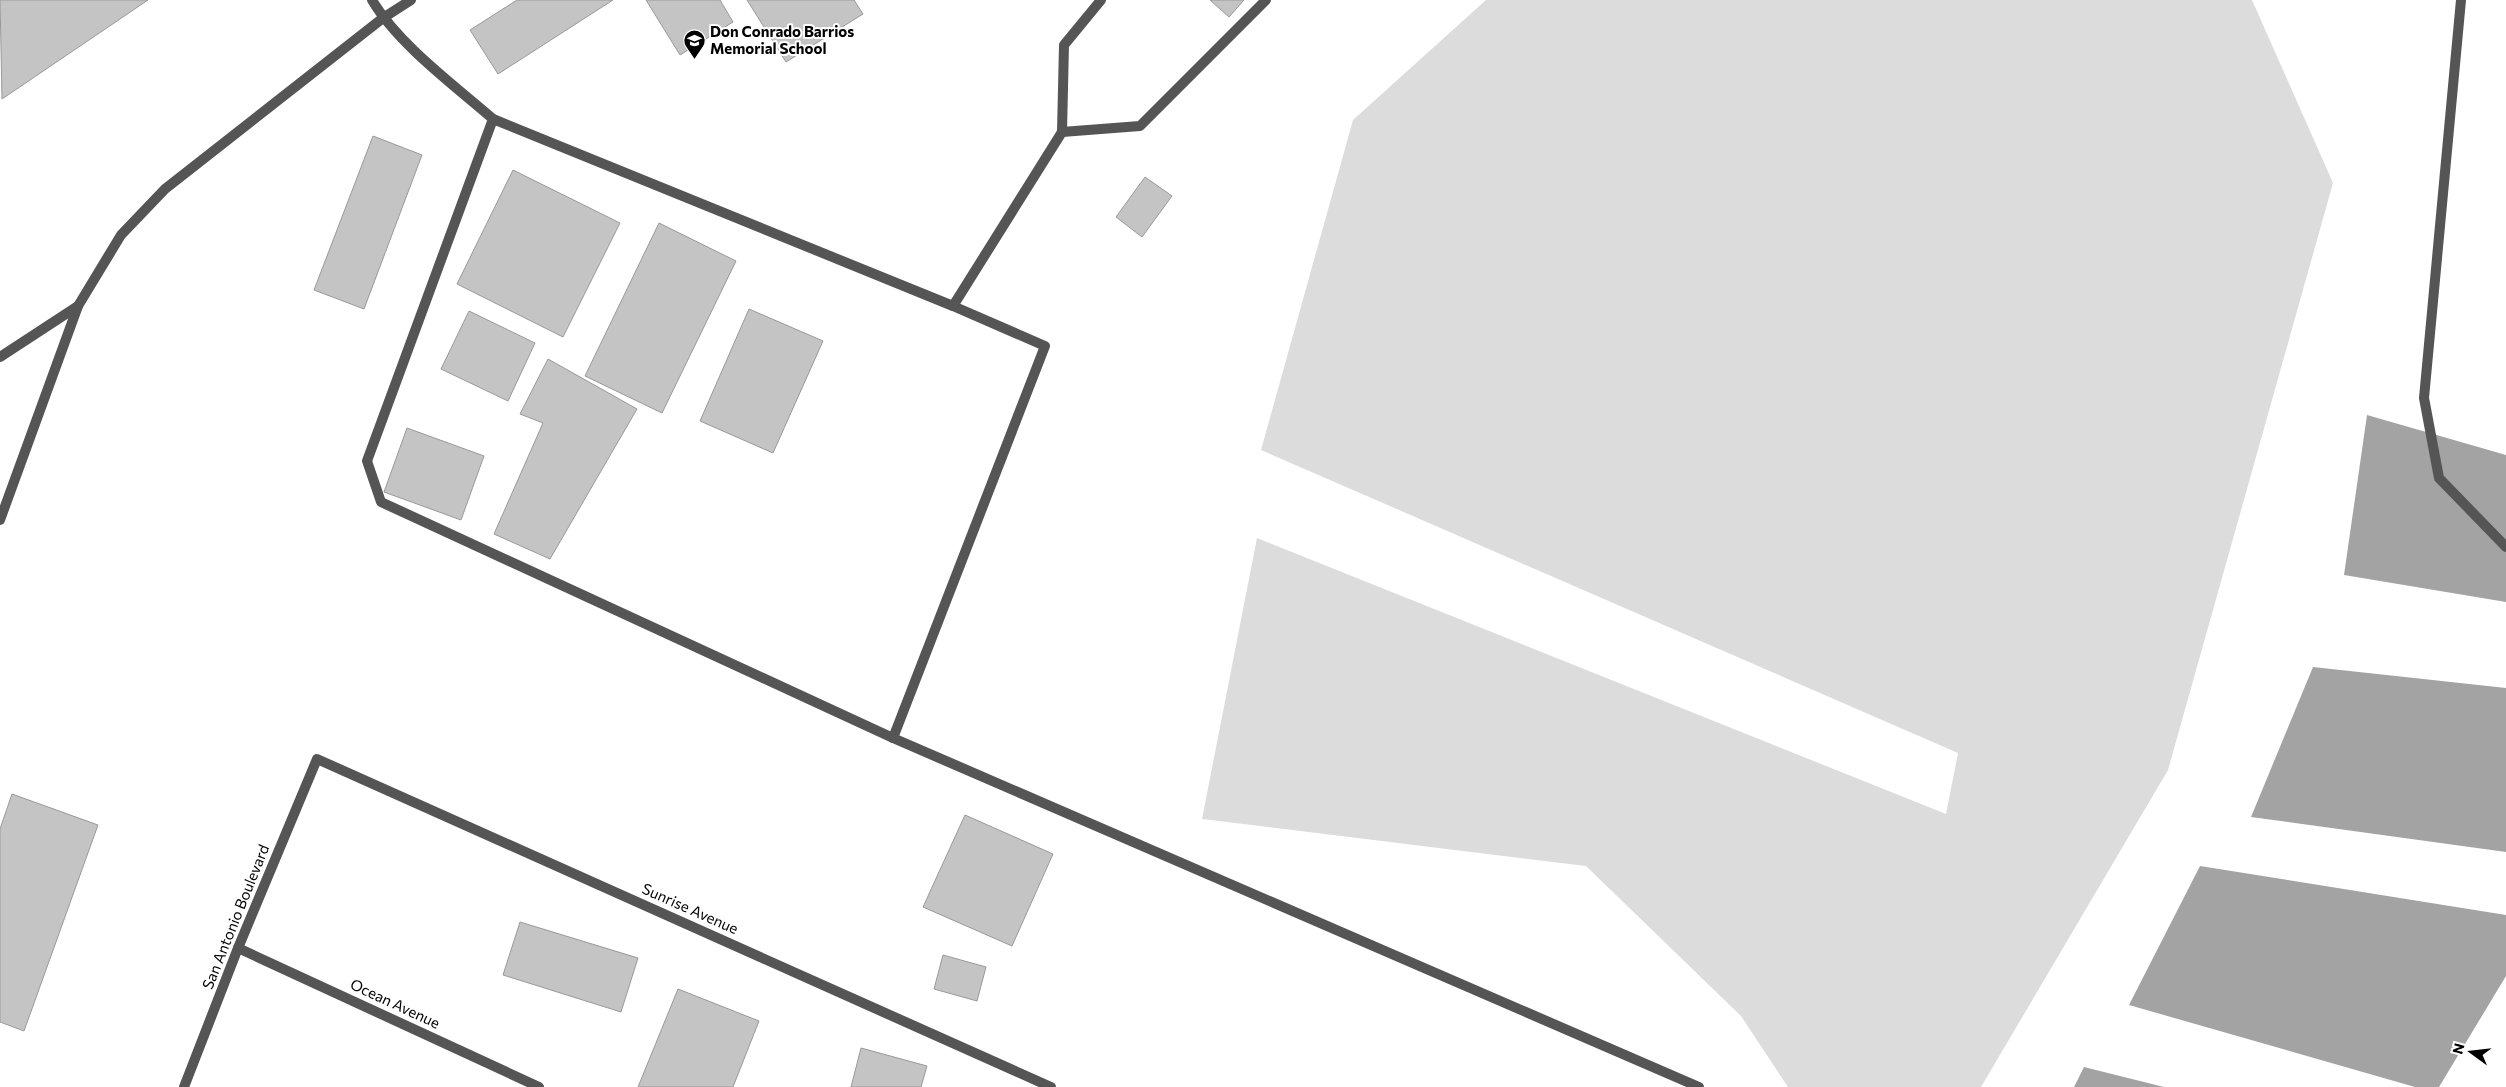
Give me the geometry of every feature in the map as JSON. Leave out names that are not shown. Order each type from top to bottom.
[{"type":"street","points":[[372,0],[383,18],[440,73],[493,119],[953,306],[1045,346],[893,738]]},
{"type":"street","points":[[0,520],[78,306],[121,235],[165,189],[383,18],[411,0]]},
{"type":"street","points":[[953,306],[1062,132],[1064,45],[1101,0]]},
{"type":"street","points":[[1062,132],[1140,126],[1266,0]]},
{"type":"street","points":[[2461,0],[2424,398],[2439,478],[2506,547]]},
{"type":"street","points":[[493,119],[367,461],[381,502],[893,738],[1699,1087]]},
{"type":"street","points":[[0,357],[78,306]]},
{"type":"street","name":"San Antonio Boulevard","points":[[184,1087],[238,948],[317,759]]},
{"type":"street","name":"Sunrise Avenue","points":[[317,759],[1051,1087]]},
{"type":"street","name":"Ocean Avenue","points":[[238,948],[540,1087]]},
{"type":"shaded area","points":[[1486,0],[2252,0],[2333,183],[2168,770],[1981,1087],[1788,1087],[1741,1016],[1586,866],[1202,819],[1257,538],[1946,814],[1958,753],[1261,450],[1353,120]]},
{"type":"shaded area","points":[[2367,415],[2506,455],[2506,602],[2344,575]]},
{"type":"shaded area","points":[[2313,667],[2506,688],[2506,852],[2251,817]]},
{"type":"shaded area","points":[[2200,866],[2506,915],[2506,976],[2439,1087],[2415,1087],[2129,1005]]},
{"type":"shaded area","points":[[2084,1067],[2164,1087],[2074,1087]]},
{"type":"building","points":[[0,0],[148,0],[2,99]]},
{"type":"building","points":[[517,0],[613,0],[498,74],[470,30]]},
{"type":"building","points":[[646,0],[720,0],[733,22],[680,55]]},
{"type":"building","points":[[747,0],[854,0],[863,14],[786,62]]},
{"type":"building","points":[[1210,0],[1244,0],[1229,17]]},
{"type":"building","points":[[373,136],[422,155],[364,309],[314,290]]},
{"type":"building","points":[[513,170],[620,223],[563,337],[457,284]]},
{"type":"building","points":[[1145,177],[1172,196],[1142,237],[1116,217]]},
{"type":"building","points":[[659,223],[736,261],[662,413],[585,376]]},
{"type":"building","points":[[749,309],[823,341],[773,453],[700,421]]},
{"type":"building","points":[[469,311],[535,343],[508,401],[441,369]]},
{"type":"building","points":[[548,359],[637,409],[550,559],[494,534],[543,423],[520,414]]},
{"type":"building","points":[[407,428],[484,456],[461,520],[384,492]]},
{"type":"building","points":[[12,794],[98,825],[24,1031],[0,1022],[0,829]]},
{"type":"building","points":[[965,815],[1053,854],[1012,946],[923,907]]},
{"type":"building","points":[[520,922],[638,958],[621,1012],[503,975]]},
{"type":"building","points":[[943,955],[986,967],[977,1001],[934,989]]},
{"type":"building","points":[[678,989],[759,1021],[733,1087],[638,1087]]},
{"type":"building","points":[[861,1048],[927,1066],[921,1087],[851,1087]]},
{"type":"place","name":"Don Conrado Barrios Memorial School","points":[[694,60]]}]
